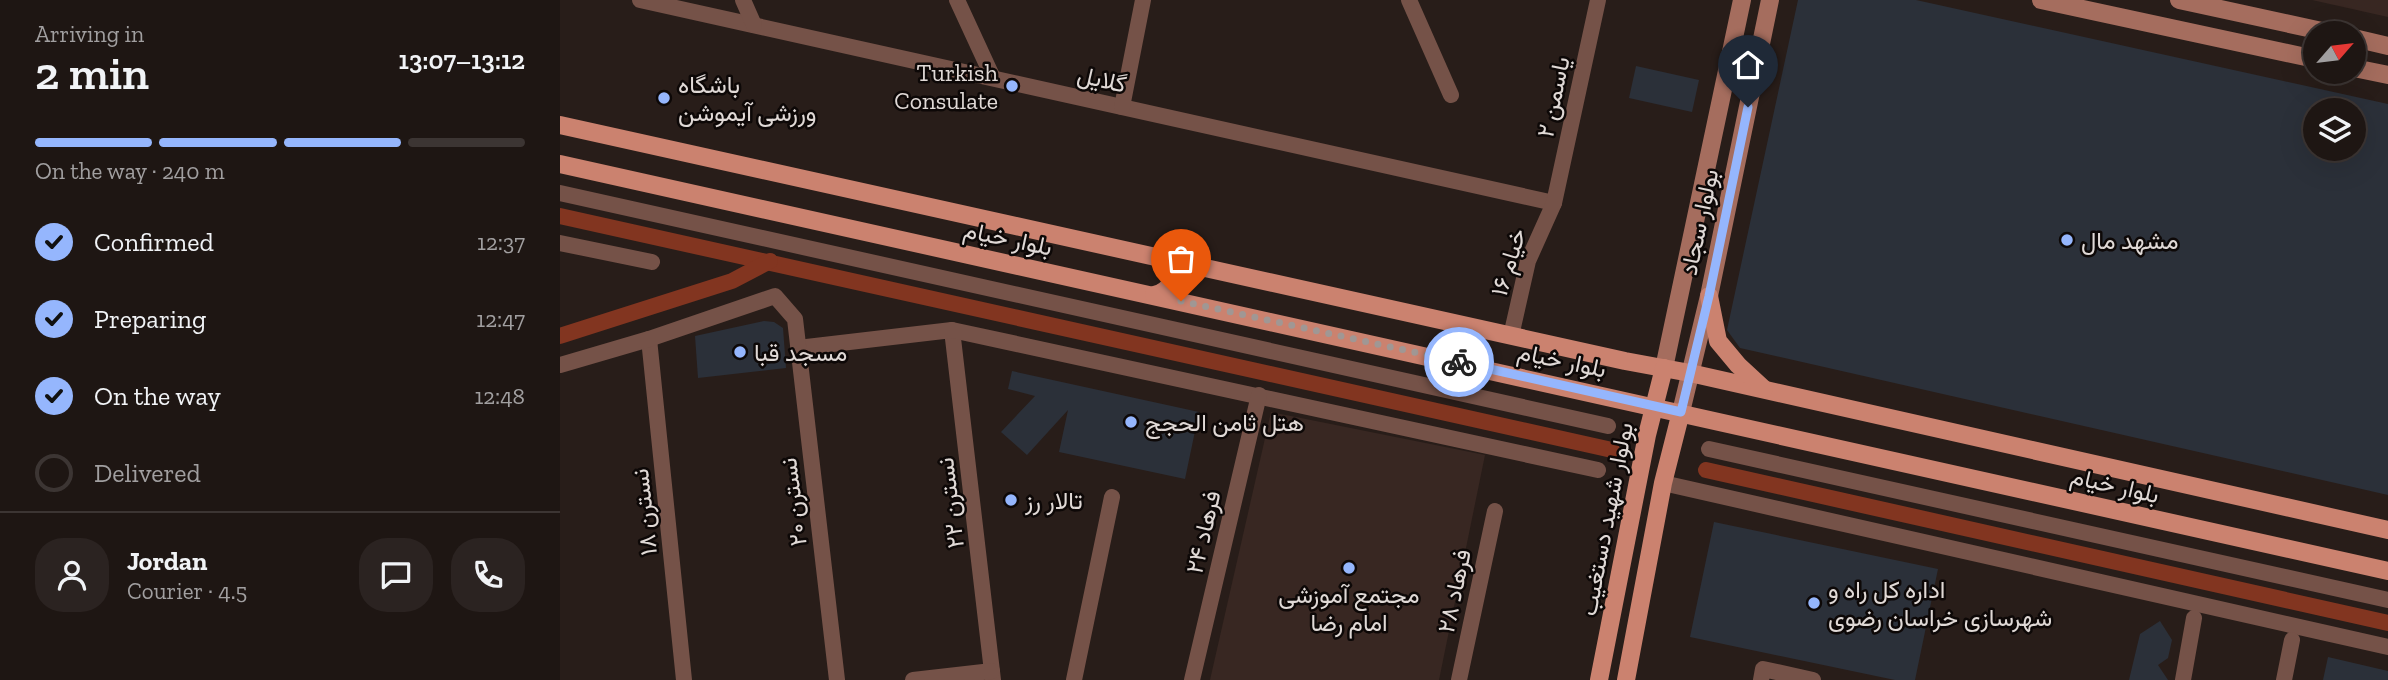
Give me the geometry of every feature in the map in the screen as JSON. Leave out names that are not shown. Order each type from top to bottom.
[{"type":"main road","name":"بولوار سجاد","points":[[1664,368],[1742,0]]},
{"type":"main road","name":"بولوار سجاد","points":[[1681,412],[1709,296],[1770,0]]},
{"type":"main road","points":[[2041,0],[2303,56]]},
{"type":"main road","points":[[2179,0],[2303,27]]},
{"type":"main road","points":[[2366,41],[2388,46]]},
{"type":"main road","points":[[2366,70],[2388,75]]},
{"type":"main road","name":"بلوار خیام","points":[[560,125],[1690,373],[2388,530]]},
{"type":"main road","name":"بلوار خیام","points":[[560,163],[2388,571]]},
{"type":"main road","points":[[1154,295],[1165,291],[1172,280],[1171,268],[1164,259]]},
{"type":"main road","points":[[1709,296],[1718,341],[1738,365],[1767,392]]},
{"type":"main road","name":"بولوار شهید دستغیب","points":[[1599,680],[1653,407],[1664,368]]},
{"type":"main road","name":"بولوار شهید دستغیب","points":[[1626,680],[1663,483],[1681,412]]},
{"type":"street","name":"گلایل","points":[[640,0],[1554,203]]},
{"type":"street","points":[[743,0],[754,25]]},
{"type":"street","points":[[957,0],[993,78]]},
{"type":"street","points":[[1122,107],[1143,0]]},
{"type":"street","points":[[1409,0],[1451,95]]},
{"type":"street","name":"یاسمن ۲","points":[[1554,203],[1598,0]]},
{"type":"street","points":[[560,193],[1608,426]]},
{"type":"street","name":"خیام ۱۶","points":[[1511,335],[1528,261],[1554,203]]},
{"type":"street","points":[[560,243],[652,262]]},
{"type":"street","name":"نسترن ۲۰","points":[[649,339],[775,296],[795,319],[836,680]]},
{"type":"street","points":[[798,348],[953,330],[1598,470]]},
{"type":"street","name":"نسترن ۲۲","points":[[953,330],[993,675]]},
{"type":"street","points":[[560,365],[649,339]]},
{"type":"street","name":"نسترن ۱۸","points":[[649,339],[684,680]]},
{"type":"street","name":"فرهاد ۲۴","points":[[1192,680],[1259,395]]},
{"type":"street","points":[[1709,449],[2388,600]]},
{"type":"street","points":[[1663,483],[2388,647]]},
{"type":"street","points":[[1074,680],[1112,497]]},
{"type":"street","name":"فرهاد ۲۸","points":[[1459,680],[1495,511]]},
{"type":"street","points":[[2183,680],[2194,618]]},
{"type":"street","points":[[2284,680],[2292,640]]},
{"type":"street","points":[[913,680],[993,675]]},
{"type":"street","points":[[1762,675],[1813,680]]},
{"type":"shaded area","points":[[2312,0],[2388,0],[2388,17]]},
{"type":"shaded area","name":"مجتمع آموزشی امام رضا","points":[[1271,412],[1485,455],[1439,680],[1210,680]]},
{"type":"building","name":"مشهد مال","points":[[1798,0],[1916,0],[2361,98],[2303,98],[2303,161],[2366,161],[2366,99],[2388,104],[2388,495],[1740,348],[1727,330]]},
{"type":"building","points":[[1636,66],[1699,80],[1692,112],[1629,98]]},
{"type":"building","name":"مسجد قبا","points":[[764,321],[774,322],[783,328],[786,368],[698,378],[695,336]]},
{"type":"building","name":"هتل ثامن الحجج","points":[[1012,371],[1199,412],[1185,479],[1059,452],[1068,410],[1027,455],[1001,432],[1035,396],[1008,389]]},
{"type":"building","name":"اداره کل راه و شهرسازی خراسان رضوی","points":[[1714,522],[1938,569],[1915,680],[1895,680],[1690,637]]},
{"type":"building","points":[[2160,621],[2172,640],[2168,658],[2158,665],[2168,680],[2129,680],[2140,634]]},
{"type":"building","points":[[2328,657],[2388,671],[2388,680],[2323,680]]},
{"type":"waterway","points":[[560,216],[1612,450]]},
{"type":"waterway","points":[[560,336],[732,281],[770,261]]},
{"type":"waterway","points":[[1706,470],[2388,623]]},
{"type":"way so far","points":[[1181,301],[1459,362]]},
{"type":"place","name":"Turkish Consulate","points":[[1012,86]]},
{"type":"place","name":"باشگاه ورزشی آیموشن","points":[[664,98]]},
{"type":"place","name":"مشهد مال","points":[[2067,240]]},
{"type":"place","name":"مسجد قبا","points":[[740,352]]},
{"type":"place","name":"هتل ثامن الحجج","points":[[1131,422]]},
{"type":"place","name":"تالار رز","points":[[1011,500]]},
{"type":"place","name":"مجتمع آموزشی امام رضا","points":[[1349,568]]},
{"type":"place","name":"اداره کل راه و شهرسازی خراسان رضوی","points":[[1814,603]]},
{"type":"route","points":[[1459,362],[1681,412],[1709,296],[1748,107]]}]
